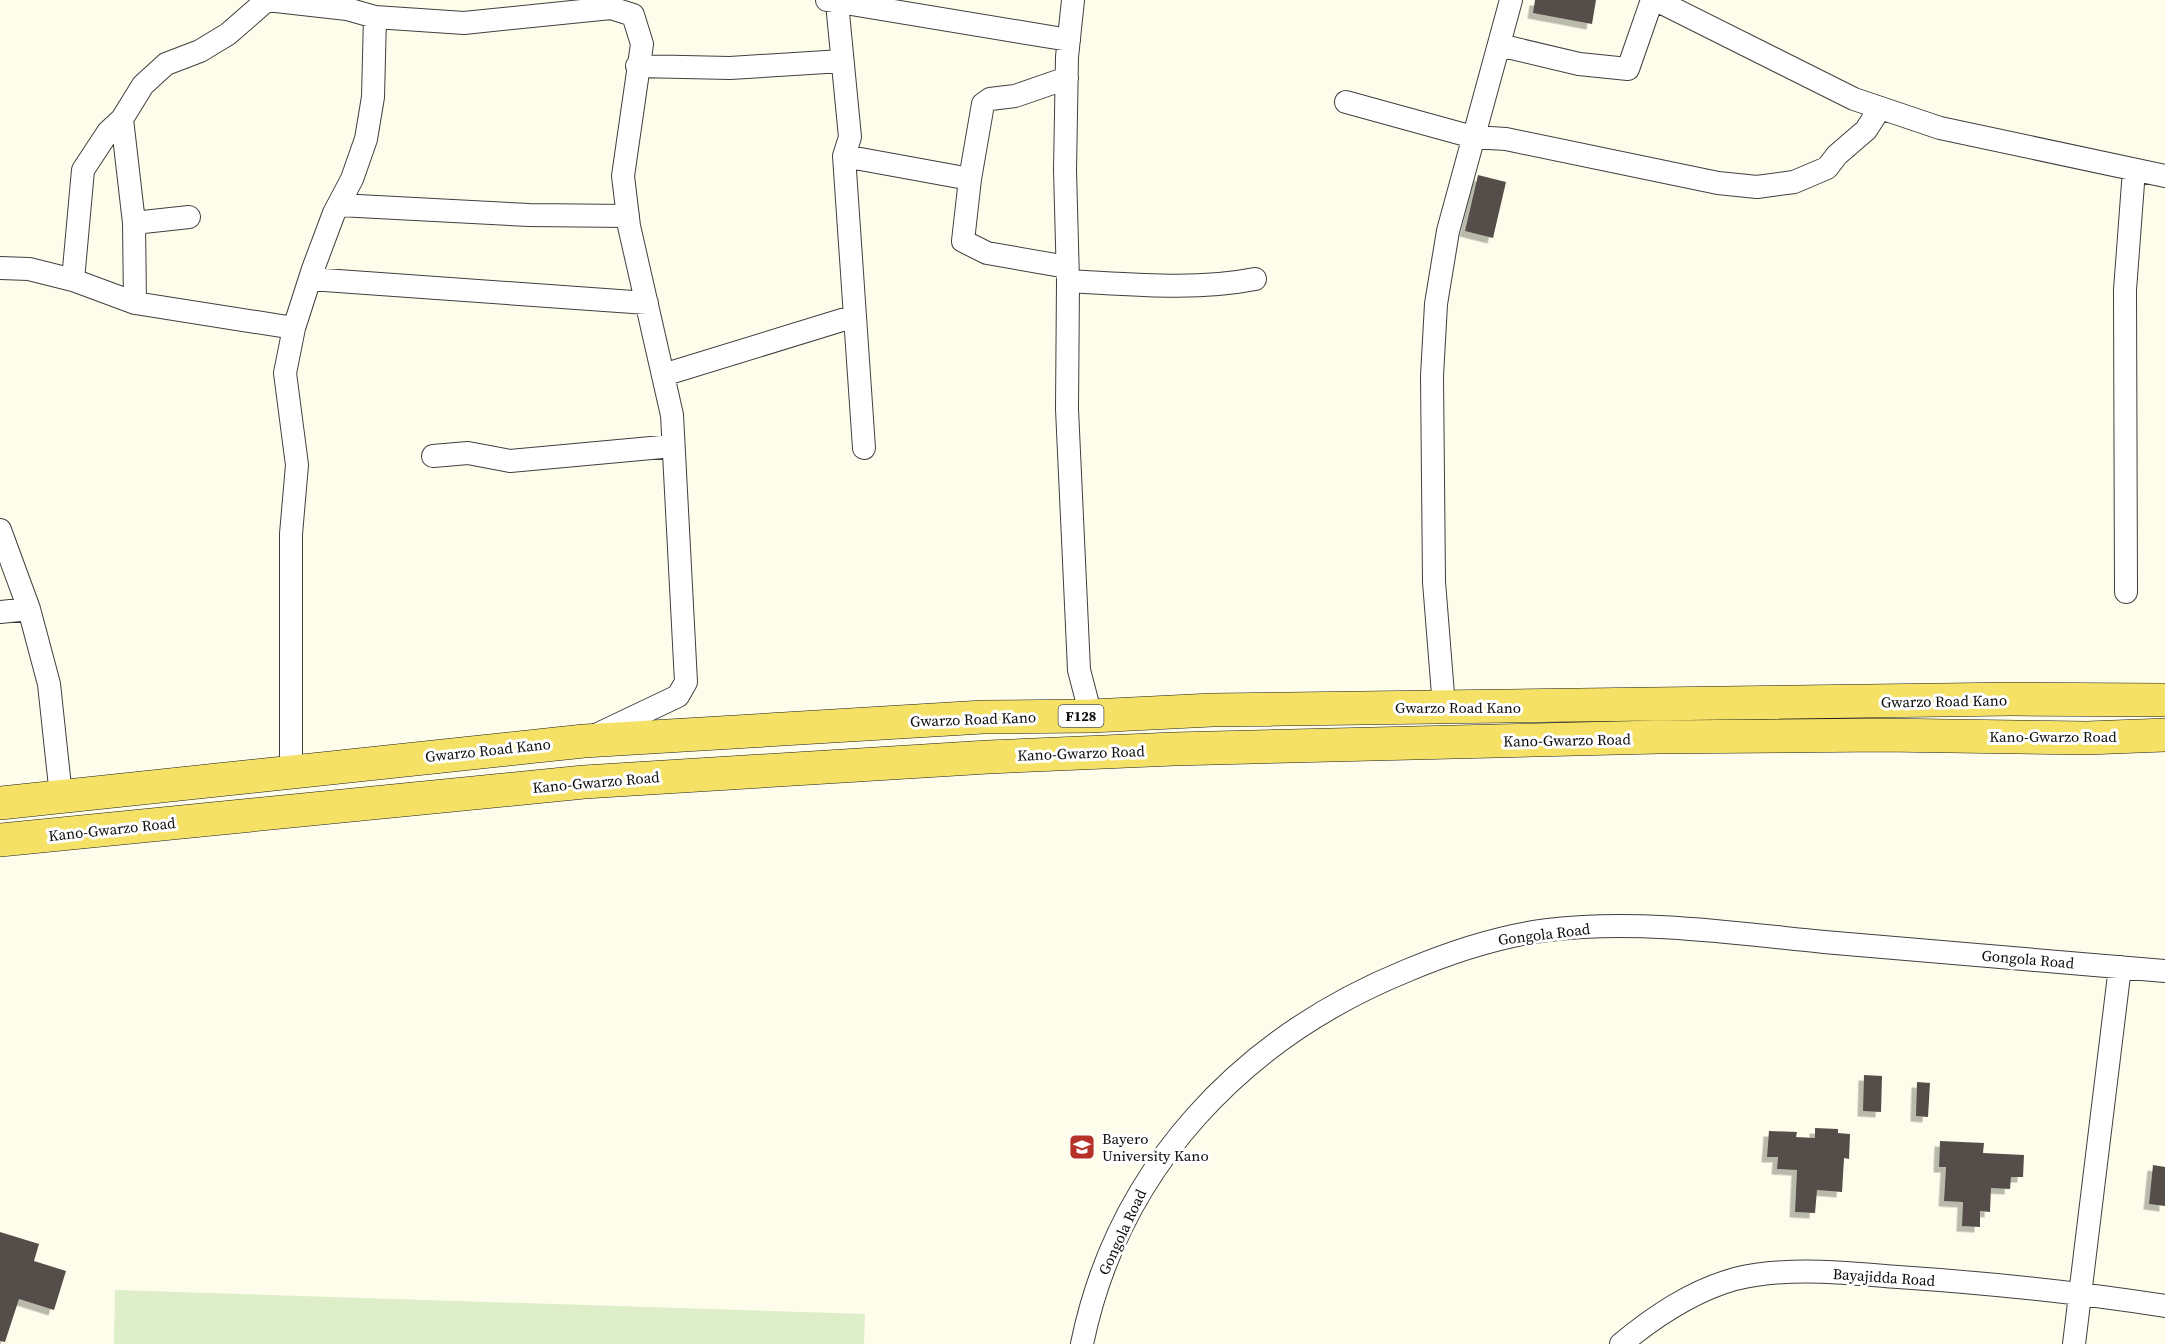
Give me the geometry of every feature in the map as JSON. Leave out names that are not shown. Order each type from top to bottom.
[{"type":"main road","name":"Gwarzo Road Kano","points":[[0,803],[584,741],[962,718],[1091,716],[1212,710],[2012,699],[2165,700]]},
{"type":"main road","name":"Kano-Gwarzo Road","points":[[0,840],[584,782],[988,757],[1174,749],[1658,737],[1883,735],[2086,738],[2165,735]]},
{"type":"street","points":[[73,280],[83,170],[108,132],[122,119],[142,85],[166,64],[200,51],[228,34],[267,0],[347,9],[375,17],[464,23],[610,4],[633,15],[638,25],[642,44],[622,177],[628,216],[672,415],[686,682],[678,696],[584,741]]},
{"type":"street","points":[[1073,0],[1067,78],[1065,170],[1067,409],[1079,670],[1091,716]]},
{"type":"street","points":[[1444,707],[1434,582],[1433,338],[1436,304],[1448,231],[1511,0]]},
{"type":"street","points":[[1499,45],[1579,64],[1628,69],[1654,0],[1722,31],[1808,78],[1880,108],[1940,128],[2165,176]]},
{"type":"street","points":[[864,448],[844,156],[850,137],[842,61],[832,1],[874,4],[1069,40]]},
{"type":"street","points":[[291,772],[291,534],[297,465],[285,373],[294,328],[310,279],[339,205],[352,179],[366,139],[373,97],[375,17]]},
{"type":"street","points":[[637,66],[730,68],[842,61]]},
{"type":"street","points":[[1067,78],[1015,96],[990,99],[983,104],[970,179],[963,241],[987,253],[1067,274],[1149,285],[1205,284],[1255,279]]},
{"type":"street","points":[[1346,102],[1473,137],[1506,139],[1718,183],[1757,187],[1794,182],[1827,168],[1837,155],[1866,130],[1880,108]]},
{"type":"street","points":[[122,119],[134,223],[135,303]]},
{"type":"street","points":[[844,156],[970,179]]},
{"type":"street","points":[[2126,592],[2125,290],[2134,170]]},
{"type":"street","points":[[339,205],[529,215],[628,216]]},
{"type":"street","points":[[134,223],[189,217]]},
{"type":"street","points":[[0,268],[28,269],[73,280],[135,303],[294,328]]},
{"type":"street","points":[[310,279],[647,303]]},
{"type":"street","points":[[663,375],[855,316]]},
{"type":"street","points":[[433,456],[468,453],[510,461],[673,446]]},
{"type":"street","points":[[0,530],[29,609],[49,684],[61,796]]},
{"type":"street","points":[[0,612],[29,609]]},
{"type":"street","name":"Gongola Road","points":[[1082,1344],[1089,1307],[1140,1189],[1173,1141],[1222,1087],[1284,1036],[1333,1004],[1433,959],[1496,939],[1548,930],[1601,927],[1737,933],[2165,971]]},
{"type":"street","points":[[2074,1344],[2120,967]]},
{"type":"street","name":"Bayajidda Road","points":[[1621,1344],[1665,1311],[1695,1293],[1733,1280],[1766,1273],[1876,1276],[2081,1293],[2165,1306]]},
{"type":"green space","points":[[115,1290],[865,1314],[864,1344],[114,1344]]},
{"type":"building","points":[[1535,0],[1596,0],[1592,24],[1533,13]]},
{"type":"building","points":[[1478,175],[1506,182],[1493,238],[1465,231]]},
{"type":"building","points":[[1864,1075],[1882,1076],[1881,1112],[1863,1111]]},
{"type":"building","points":[[1917,1082],[1930,1083],[1928,1117],[1916,1116]]},
{"type":"building","points":[[1815,1128],[1838,1129],[1838,1133],[1850,1134],[1849,1159],[1844,1158],[1842,1192],[1817,1190],[1815,1213],[1795,1212],[1797,1170],[1777,1169],[1778,1157],[1767,1157],[1769,1131],[1797,1132],[1796,1137],[1815,1138]]},
{"type":"building","points":[[1940,1141],[1984,1143],[1983,1153],[2024,1155],[2023,1177],[2011,1177],[2010,1189],[1991,1188],[1990,1212],[1980,1211],[1980,1227],[1962,1226],[1963,1202],[1944,1201],[1946,1167],[1939,1167]]},
{"type":"building","points":[[2153,1165],[2165,1167],[2165,1206],[2149,1204]]},
{"type":"building","points":[[0,1232],[39,1244],[34,1261],[66,1271],[54,1310],[19,1299],[5,1342],[0,1341]]},
{"type":"place","name":"Bayero University Kano","points":[[1082,1147]]}]
